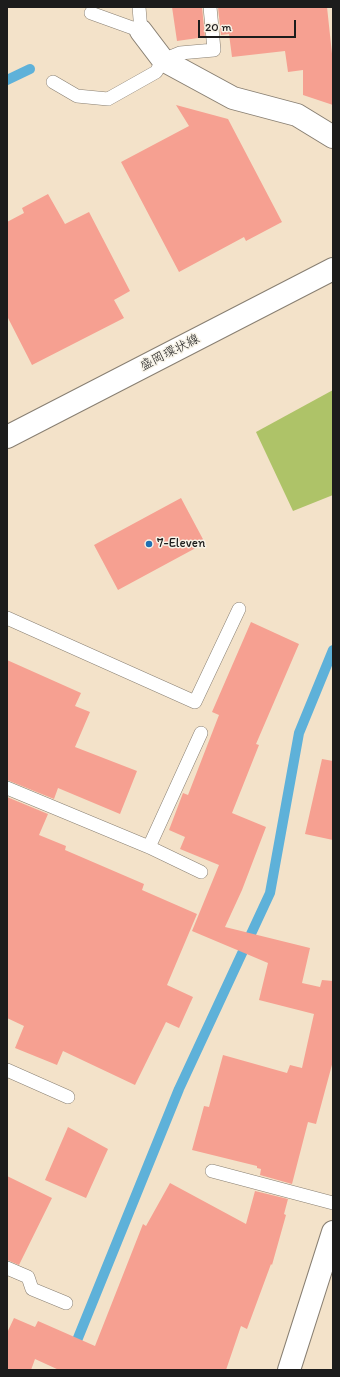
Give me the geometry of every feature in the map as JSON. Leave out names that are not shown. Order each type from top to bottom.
[{"type":"street","points":[[141,31],[163,60],[233,98],[297,115],[333,137]]},
{"type":"street","name":"盛岡環状線","points":[[7,438],[333,269]]},
{"type":"street","points":[[290,1370],[333,1232]]},
{"type":"lane","points":[[91,13],[141,31],[139,7]]},
{"type":"lane","points":[[53,82],[77,96],[108,99],[156,72],[163,60],[180,53],[214,50],[210,7]]},
{"type":"lane","points":[[7,618],[195,702],[239,609]]},
{"type":"lane","points":[[149,847],[201,733]]},
{"type":"lane","points":[[7,788],[149,847],[201,872]]},
{"type":"lane","points":[[7,1070],[68,1097]]},
{"type":"lane","points":[[212,1171],[333,1203]]},
{"type":"lane","points":[[7,1268],[28,1277],[32,1289],[66,1304]]},
{"type":"green space","points":[[333,390],[333,495],[293,511],[256,432]]},
{"type":"building","points":[[172,7],[202,7],[205,37],[177,41]]},
{"type":"building","points":[[218,7],[327,7],[333,63],[333,105],[303,95],[303,70],[288,72],[285,51],[232,57],[229,34],[221,35]]},
{"type":"building","points":[[176,105],[228,119],[282,222],[246,241],[244,237],[179,272],[121,162],[189,126]]},
{"type":"building","points":[[48,194],[65,224],[89,212],[130,291],[114,300],[124,318],[32,365],[7,316],[7,222],[24,213],[22,208]]},
{"type":"building","name":"7-Eleven","points":[[181,498],[205,543],[118,590],[94,545]]},
{"type":"building","points":[[251,622],[299,644],[256,744],[259,745],[232,813],[266,827],[242,890],[225,927],[310,948],[302,983],[320,987],[322,980],[333,981],[333,1061],[316,1124],[308,1122],[292,1184],[260,1175],[261,1169],[257,1168],[257,1166],[192,1150],[204,1106],[209,1107],[223,1055],[287,1073],[290,1065],[302,1068],[314,1014],[259,1000],[268,963],[192,931],[219,865],[180,849],[185,837],[169,830],[183,793],[188,795],[219,715],[212,712]]},
{"type":"building","points":[[7,660],[81,693],[75,706],[90,712],[75,747],[137,771],[120,814],[58,788],[54,799],[7,780]]},
{"type":"building","points":[[322,759],[333,761],[333,840],[305,834]]},
{"type":"building","points":[[7,797],[48,814],[39,835],[66,846],[65,850],[144,884],[142,890],[197,914],[167,985],[193,997],[179,1028],[166,1022],[135,1085],[63,1051],[57,1065],[15,1048],[24,1026],[7,1018]]},
{"type":"building","points":[[68,1127],[108,1149],[86,1198],[45,1180]]},
{"type":"building","points":[[7,1176],[52,1198],[19,1265],[7,1260]]},
{"type":"building","points":[[170,1183],[246,1224],[255,1191],[288,1199],[284,1214],[286,1215],[272,1265],[271,1264],[247,1329],[241,1326],[226,1370],[59,1370],[35,1359],[31,1370],[7,1370],[7,1333],[14,1318],[35,1327],[38,1321],[95,1346],[143,1224],[146,1226]]},
{"type":"waterway","points":[[7,80],[30,69]]},
{"type":"waterway","points":[[65,1370],[179,1089],[270,893],[299,733],[333,650]]},
{"type":"place","name":"7-Eleven","points":[[149,544]]}]
